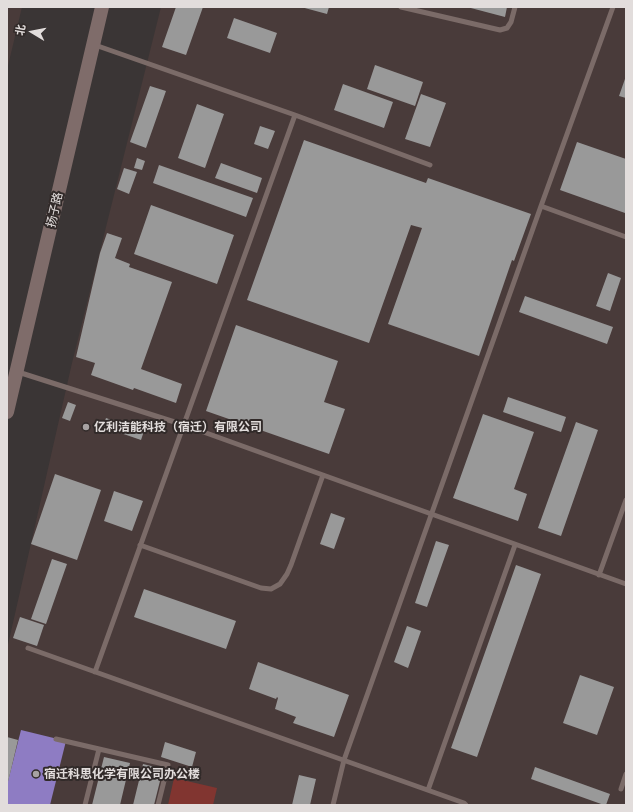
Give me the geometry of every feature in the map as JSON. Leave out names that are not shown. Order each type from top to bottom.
[{"type":"street","name":"扬子路","points":[[7,412],[102,7]]},
{"type":"lane","points":[[401,7],[500,30],[507,28],[511,22],[515,7]]},
{"type":"lane","points":[[333,805],[344,760],[613,7]]},
{"type":"lane","points":[[94,44],[295,115],[430,165]]},
{"type":"lane","points":[[94,672],[295,115]]},
{"type":"lane","points":[[541,206],[626,237]]},
{"type":"lane","points":[[17,371],[184,425],[626,584]]},
{"type":"lane","points":[[140,545],[261,588],[270,589],[280,584],[287,574],[323,475]]},
{"type":"lane","points":[[599,574],[626,500]]},
{"type":"lane","points":[[428,790],[515,545]]},
{"type":"lane","points":[[28,648],[466,804]]},
{"type":"lane","points":[[56,739],[168,765],[158,805]]},
{"type":"lane","points":[[86,805],[99,749]]},
{"type":"lane","points":[[620,789],[626,774]]},
{"type":"shaded area","points":[[7,7],[22,7],[7,70]]},
{"type":"shaded area","points":[[161,7],[626,7],[626,805],[7,805],[7,649],[72,363]]},
{"type":"shaded area","points":[[174,778],[217,788],[213,805],[168,805]]},
{"type":"building: 办公","points":[[21,730],[66,741],[50,805],[7,805],[7,785]]},
{"type":"building: 工业","points":[[176,7],[203,7],[186,55],[162,47]]},
{"type":"building: 工业","points":[[301,7],[329,7],[327,14]]},
{"type":"building: 工业","points":[[467,7],[507,7],[505,17]]},
{"type":"building: 工业","points":[[234,18],[277,33],[270,53],[227,38]]},
{"type":"building: 工业","points":[[375,65],[423,82],[415,106],[367,89]]},
{"type":"building: 工业","points":[[626,76],[626,98],[619,96]]},
{"type":"building: 工业","points":[[343,84],[393,102],[384,128],[334,110]]},
{"type":"building: 工业","points":[[150,86],[166,91],[146,148],[130,142]]},
{"type":"building: 工业","points":[[421,94],[446,103],[430,147],[405,139]]},
{"type":"building: 工业","points":[[197,104],[224,114],[205,168],[178,158]]},
{"type":"building: 工业","points":[[260,126],[275,131],[268,149],[254,144]]},
{"type":"building: 工业","points":[[304,140],[426,183],[428,178],[531,214],[514,261],[512,260],[479,356],[388,324],[422,228],[411,225],[369,343],[247,300]]},
{"type":"building: 工业","points":[[577,142],[626,159],[625,213],[560,190]]},
{"type":"building: 工业","points":[[137,158],[145,161],[142,170],[134,168]]},
{"type":"building: 工业","points":[[221,163],[262,178],[257,193],[215,178]]},
{"type":"building: 工业","points":[[159,165],[253,198],[246,217],[153,183]]},
{"type":"building: 工业","points":[[124,168],[137,172],[129,194],[117,189]]},
{"type":"building: 工业","points":[[151,205],[234,235],[217,284],[134,254]]},
{"type":"building: 工业","points":[[107,233],[122,238],[115,258],[130,264],[129,267],[172,282],[141,369],[182,384],[176,403],[91,375],[95,363],[76,357],[100,253]]},
{"type":"building: 工业","points":[[608,273],[621,278],[610,311],[596,306]]},
{"type":"building: 工业","points":[[525,296],[613,327],[607,344],[519,312]]},
{"type":"building: 工业","points":[[236,325],[338,361],[324,402],[345,409],[329,454],[206,411]]},
{"type":"building: 工业","points":[[508,397],[566,417],[561,432],[503,412]]},
{"type":"building: 工业","points":[[68,402],[76,405],[70,421],[62,418]]},
{"type":"building: 工业","points":[[483,414],[534,432],[514,489],[527,494],[518,521],[453,498]]},
{"type":"building: 工业","points":[[106,418],[144,431],[141,440],[103,427]]},
{"type":"building: 工业","points":[[576,422],[598,430],[561,536],[538,528]]},
{"type":"building: 工业","points":[[55,474],[101,490],[77,560],[31,544]]},
{"type":"building: 工业","points":[[114,491],[143,501],[132,531],[104,521]]},
{"type":"building: 工业","points":[[331,513],[345,518],[334,549],[320,544]]},
{"type":"building: 工业","points":[[436,541],[449,545],[427,607],[415,603]]},
{"type":"building: 工业","points":[[52,559],[67,564],[46,624],[31,619]]},
{"type":"building: 工业","points":[[516,565],[541,574],[477,757],[451,748]]},
{"type":"building: 工业","points":[[144,589],[236,621],[226,649],[134,617]]},
{"type":"building: 工业","points":[[20,617],[44,625],[37,646],[13,638]]},
{"type":"building: 工业","points":[[407,626],[421,631],[408,668],[394,662]]},
{"type":"building: 工业","points":[[258,662],[349,695],[334,737],[293,723],[296,717],[275,709],[277,697],[276,699],[249,689]]},
{"type":"building: 工业","points":[[580,675],[614,687],[597,735],[563,723]]},
{"type":"building: 工业","points":[[7,737],[18,740],[8,782],[7,782]]},
{"type":"building: 工业","points":[[165,742],[196,752],[192,767],[161,757]]},
{"type":"building: 工业","points":[[104,757],[130,763],[120,805],[92,805]]},
{"type":"building: 工业","points":[[143,764],[163,769],[154,805],[133,805]]},
{"type":"building: 工业","points":[[535,767],[610,794],[606,805],[531,779]]},
{"type":"building: 工业","points":[[299,775],[316,779],[310,805],[292,805]]},
{"type":"place","name":"亿利洁能科技（宿迁）有限公司","points":[[86,427]]},
{"type":"place","name":"宿迁科思化学有限公司办公楼","points":[[36,774]]}]
